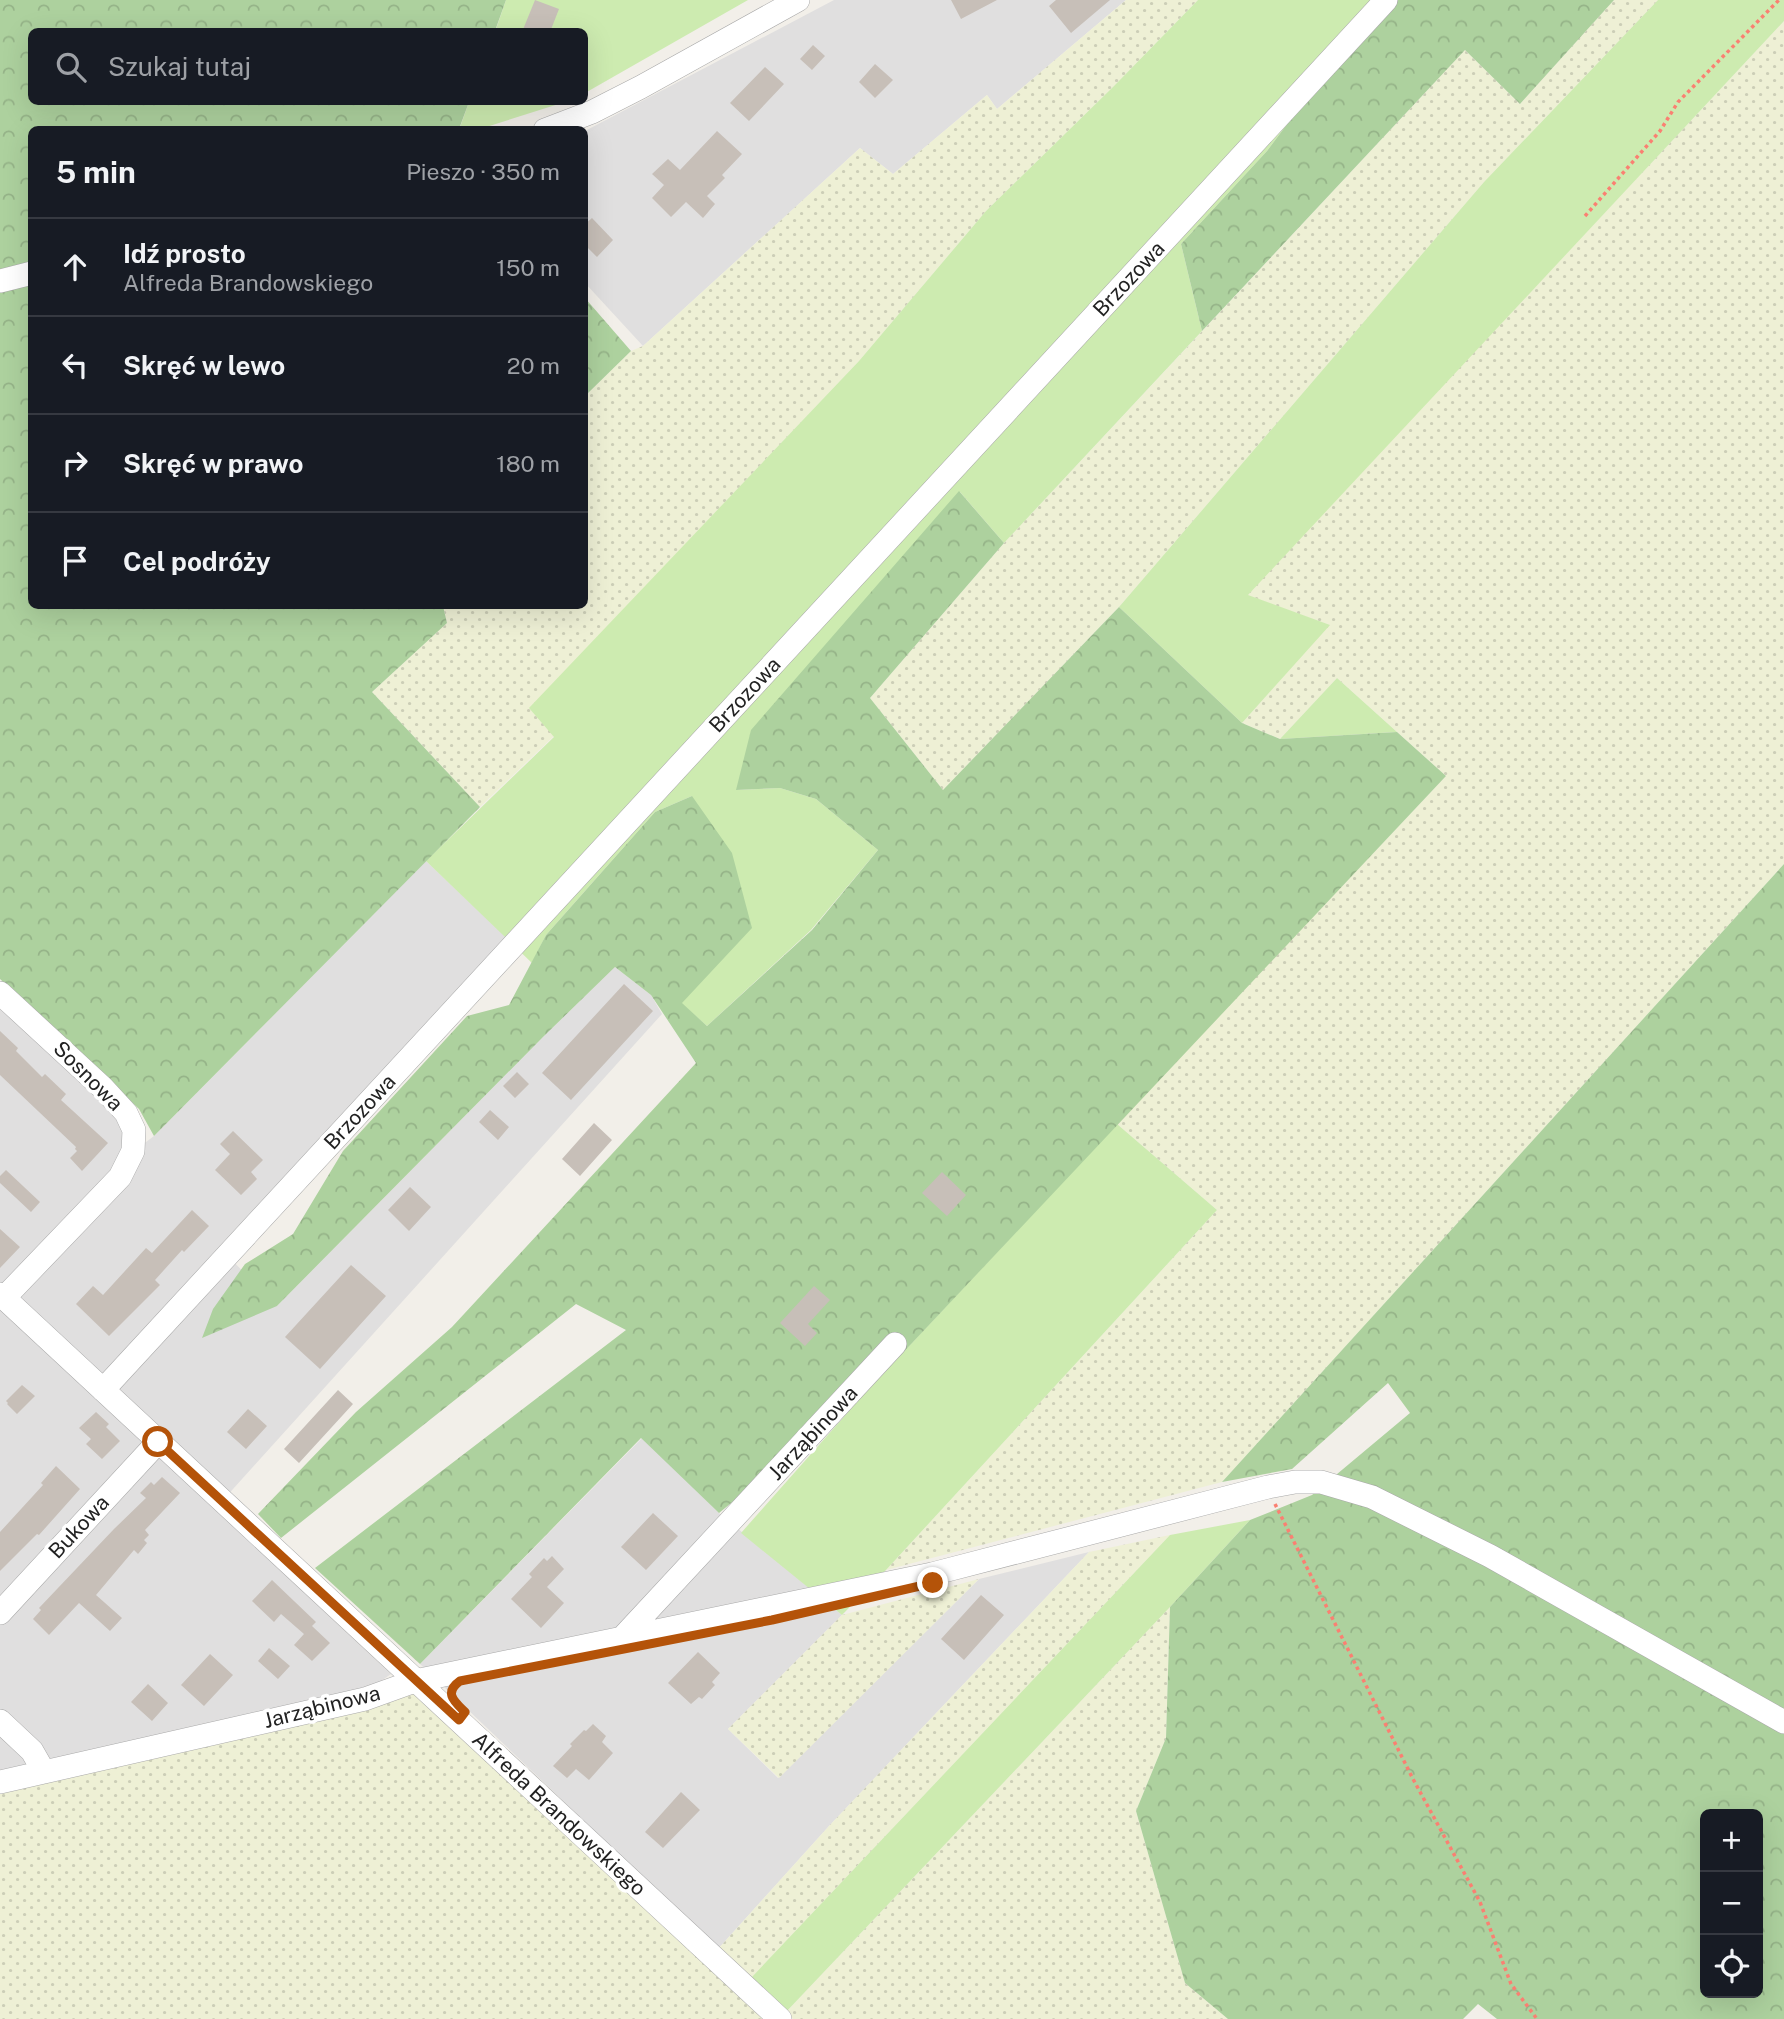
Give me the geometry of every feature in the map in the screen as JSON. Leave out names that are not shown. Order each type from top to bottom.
[{"type":"street","points":[[556,126],[592,113],[798,0]]},
{"type":"street","name":"Brzozowa","points":[[103,1390],[1386,0]]},
{"type":"street","points":[[0,281],[28,274]]},
{"type":"street","name":"Sosnowa","points":[[0,993],[103,1088],[126,1113],[134,1130],[133,1151],[120,1177],[2,1296]]},
{"type":"street","name":"Alfreda Brandowskiego","points":[[2,1296],[780,2019]]},
{"type":"street","name":"Jarząbinowa","points":[[0,1782],[365,1699],[415,1681],[623,1637],[895,1344]]},
{"type":"street","name":"Bukowa","points":[[0,1613],[158,1442]]},
{"type":"street","points":[[623,1637],[932,1574],[1268,1487],[1295,1482],[1321,1482],[1372,1497],[1490,1556],[1784,1722]]},
{"type":"street","points":[[0,1721],[32,1751],[44,1772]]},
{"type":"path","points":[[1584,216],[1653,139],[1678,102],[1779,0]]},
{"type":"path","points":[[1268,1487],[1413,1779],[1480,1902],[1511,1984],[1537,2019]]},
{"type":"shaded area","points":[[834,0],[1126,0],[997,109],[987,95],[893,174],[860,148],[643,346],[588,286],[588,129]]},
{"type":"shaded area","points":[[426,861],[506,937],[219,1247],[277,1306],[615,967],[651,995],[662,1014],[215,1509],[391,1674],[367,1691],[0,1774],[0,1005],[115,1112],[142,1145],[154,1136]]},
{"type":"shaded area","points":[[642,1438],[719,1513],[842,1615],[728,1729],[778,1778],[979,1579],[1089,1552],[829,1826],[718,1949],[420,1664]]},
{"type":"green space","points":[[0,0],[506,0],[496,28],[28,28],[28,105],[468,105],[460,126],[28,126],[28,609],[444,609],[447,623],[372,692],[480,807],[154,1136],[139,1109],[0,979]]},
{"type":"green space","points":[[506,0],[748,0],[588,91],[588,28],[496,28]]},
{"type":"green space","points":[[1126,0],[1198,0],[986,211],[859,361],[530,708],[554,736],[480,807],[372,692],[447,623],[444,609],[588,609],[588,393],[631,351],[643,346],[860,148],[893,174],[987,95],[997,109]]},
{"type":"green space","points":[[1198,0],[1380,0],[1267,151],[1181,244],[1202,331],[1004,543],[960,492],[737,790],[780,788],[816,799],[878,850],[811,930],[707,1026],[681,1003],[692,796],[655,812],[546,935],[532,963],[426,861],[554,737],[529,708],[859,361],[986,211]]},
{"type":"green space","points":[[1380,0],[1614,0],[1520,104],[1465,50],[1202,331],[1181,244],[1267,151]]},
{"type":"green space","points":[[1614,0],[1658,0],[1484,182],[1119,607],[943,790],[870,698],[1004,543],[1465,50],[1520,104]]},
{"type":"green space","points":[[1658,0],[1784,0],[1784,21],[1248,595],[1330,625],[1242,723],[1119,607],[1484,182]]},
{"type":"green space","points":[[1784,21],[1784,864],[1222,1482],[886,1570],[1217,1210],[1117,1124],[1446,776],[1337,678],[1280,739],[1242,723],[1329,625],[1247,595]]},
{"type":"green space","points":[[468,105],[556,105],[489,126],[460,126]]},
{"type":"green space","points":[[588,301],[631,351],[588,393]]},
{"type":"green space","points":[[959,491],[1004,543],[870,698],[943,790],[1119,607],[1242,723],[1280,739],[1397,732],[1446,776],[865,1393],[719,1513],[641,1438],[420,1664],[315,1568],[626,1330],[576,1304],[281,1538],[258,1514],[356,1412],[452,1327],[696,1063],[651,995],[615,967],[277,1306],[202,1338],[213,1309],[245,1264],[293,1234],[343,1151],[467,1016],[509,1005],[546,935],[655,812],[692,796],[732,853],[752,928],[682,1003],[707,1026],[812,930],[878,850],[816,799],[780,788],[736,790],[751,730]]},
{"type":"green space","points":[[1337,678],[1397,732],[1280,739]]},
{"type":"green space","points":[[1784,864],[1784,2019],[1497,2019],[1478,2004],[1463,2019],[1228,2019],[1185,1983],[1136,1811],[1166,1738],[1170,1607],[1250,1520],[1312,1495],[1410,1413],[1388,1383],[1292,1469],[1222,1482]]},
{"type":"green space","points":[[1117,1124],[1217,1210],[842,1615],[741,1533],[865,1393]]},
{"type":"green space","points":[[1250,1520],[786,2012],[751,1978],[1170,1535]]},
{"type":"green space","points":[[1170,1535],[751,1978],[718,1949],[829,1826],[1089,1552]]},
{"type":"green space","points":[[979,1579],[779,1778],[728,1729],[842,1615]]},
{"type":"green space","points":[[1170,1607],[1166,1738],[1136,1811],[1185,1983],[1228,2019],[793,2019],[786,2012]]},
{"type":"green space","points":[[419,1692],[771,2019],[0,2019],[0,1791]]},
{"type":"building","points":[[535,0],[559,9],[552,28],[524,28]]},
{"type":"building","points":[[951,0],[997,0],[961,19]]},
{"type":"building","points":[[1056,0],[1110,0],[1071,33],[1049,6]]},
{"type":"building","points":[[813,45],[825,56],[812,70],[800,59]]},
{"type":"building","points":[[875,64],[893,80],[875,98],[859,82]]},
{"type":"building","points":[[765,67],[784,84],[749,121],[730,103]]},
{"type":"building","points":[[717,131],[742,154],[722,175],[725,178],[707,196],[715,204],[703,218],[686,202],[671,217],[652,198],[664,185],[652,174],[668,159],[680,170]]},
{"type":"building","points":[[592,218],[613,240],[597,257],[588,248],[588,222]]},
{"type":"building","points":[[624,984],[653,1011],[571,1100],[542,1073]]},
{"type":"building","points":[[0,1031],[42,1077],[45,1074],[66,1094],[61,1100],[108,1143],[82,1171],[70,1158],[77,1151],[76,1147],[0,1075]]},
{"type":"building","points":[[517,1072],[529,1084],[515,1098],[503,1086]]},
{"type":"building","points":[[490,1110],[509,1127],[498,1140],[479,1122]]},
{"type":"building","points":[[594,1123],[612,1140],[580,1176],[562,1159]]},
{"type":"building","points":[[233,1131],[263,1160],[251,1172],[257,1179],[241,1195],[215,1170],[230,1154],[220,1144]]},
{"type":"building","points":[[6,1170],[40,1202],[31,1212],[0,1183],[0,1176]]},
{"type":"building","points":[[942,1172],[966,1195],[947,1216],[922,1193]]},
{"type":"building","points":[[410,1187],[431,1207],[409,1231],[388,1210]]},
{"type":"building","points":[[192,1210],[209,1226],[184,1252],[182,1250],[155,1280],[160,1285],[109,1336],[76,1304],[93,1286],[103,1295],[146,1248],[152,1253]]},
{"type":"building","points":[[0,1229],[20,1247],[0,1268]]},
{"type":"building","points":[[351,1265],[386,1296],[320,1369],[285,1337]]},
{"type":"building","points":[[814,1286],[830,1300],[808,1324],[817,1333],[805,1346],[780,1323]]},
{"type":"building","points":[[22,1385],[35,1396],[17,1414],[6,1401]]},
{"type":"building","points":[[338,1390],[353,1404],[299,1463],[284,1449]]},
{"type":"building","points":[[248,1409],[267,1426],[246,1449],[227,1432]]},
{"type":"building","points":[[96,1412],[109,1424],[106,1427],[120,1441],[102,1459],[86,1444],[91,1439],[79,1428]]},
{"type":"building","points":[[56,1466],[80,1489],[39,1535],[0,1571],[0,1532],[43,1485],[41,1483]]},
{"type":"building","points":[[162,1477],[180,1493],[145,1530],[149,1535],[144,1540],[147,1543],[138,1554],[134,1550],[96,1595],[122,1618],[110,1631],[79,1603],[49,1635],[33,1619],[41,1610],[39,1608],[146,1498],[140,1493],[151,1482],[154,1485]]},
{"type":"building","points":[[653,1513],[678,1536],[646,1570],[621,1547]]},
{"type":"building","points":[[552,1556],[564,1569],[547,1587],[564,1603],[541,1628],[511,1599],[532,1577],[529,1574],[544,1558],[547,1561]]},
{"type":"building","points":[[272,1580],[316,1622],[312,1626],[330,1643],[312,1661],[294,1645],[304,1634],[281,1614],[274,1622],[252,1601]]},
{"type":"building","points":[[981,1595],[1004,1615],[964,1660],[941,1639]]},
{"type":"building","points":[[269,1648],[290,1666],[278,1679],[258,1661]]},
{"type":"building","points":[[698,1652],[720,1673],[712,1682],[715,1685],[702,1699],[699,1697],[691,1704],[668,1683]]},
{"type":"building","points":[[210,1654],[233,1675],[204,1706],[181,1685]]},
{"type":"building","points":[[148,1684],[168,1703],[152,1721],[131,1702]]},
{"type":"building","points":[[593,1724],[606,1736],[602,1742],[613,1753],[589,1780],[576,1769],[567,1778],[553,1766],[572,1746],[570,1744]]},
{"type":"building","points":[[681,1792],[700,1810],[663,1848],[645,1832]]},
{"type":"route","points":[[158,1442],[459,1720],[465,1712],[453,1700],[451,1694],[460,1681],[772,1620],[933,1583]]}]
